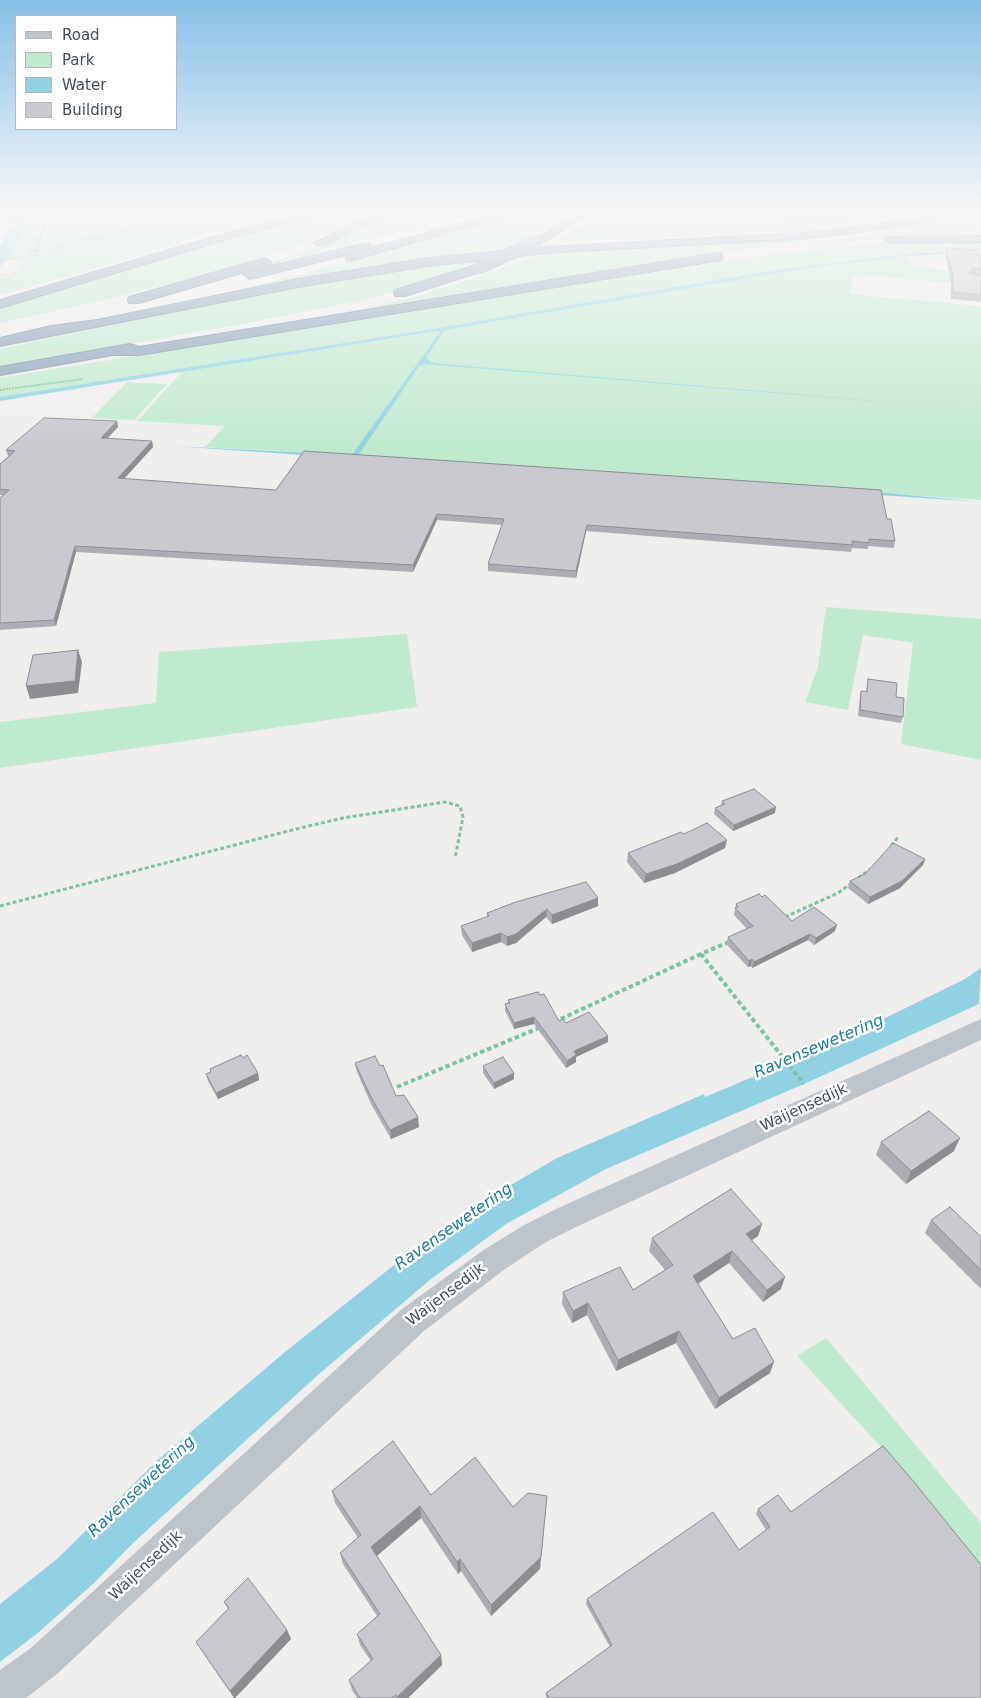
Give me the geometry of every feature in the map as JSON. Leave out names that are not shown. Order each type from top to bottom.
[{"type":"highway","points":[[0,304],[44,291]]},
{"type":"highway","points":[[164,291],[118,305],[176,291]]},
{"type":"highway","points":[[0,342],[213,291]]},
{"type":"highway","points":[[32,335],[97,324],[258,291]]},
{"type":"highway","points":[[391,295],[403,291]]},
{"type":"highway","points":[[113,351],[139,351],[506,291]]},
{"type":"highway","points":[[0,371],[289,319],[376,299]]},
{"type":"highway","points":[[0,331],[91,311]]},
{"type":"street","name":"Waijensedijk","points":[[0,1694],[44,1661],[413,1320],[495,1259],[568,1217],[981,1029]]},
{"type":"path","points":[[0,390],[83,379]]},
{"type":"path","points":[[0,906],[300,828],[343,818],[445,802],[460,806],[463,817],[455,858]]},
{"type":"path","points":[[887,851],[899,836]]},
{"type":"path","points":[[783,918],[838,893],[876,865]]},
{"type":"path","points":[[397,1087],[572,1014],[737,938]]},
{"type":"path","points":[[701,954],[804,1084]]},
{"type":"green space","points":[[0,291],[14,291],[0,295]]},
{"type":"green space","points":[[49,291],[138,291],[0,323],[0,306]]},
{"type":"green space","points":[[233,291],[241,291],[206,298]]},
{"type":"green space","points":[[272,291],[395,291],[358,301],[232,326],[0,367],[0,349]]},
{"type":"green space","points":[[432,291],[482,291],[341,314]]},
{"type":"green space","points":[[536,291],[850,291],[850,294],[981,306],[981,500],[353,457],[423,363],[444,327],[0,398],[0,378]]},
{"type":"green space","points":[[436,331],[440,332],[355,453],[351,455],[205,447],[225,426],[137,421],[183,371]]},
{"type":"green space","points":[[127,382],[167,384],[134,420],[92,418]]},
{"type":"green space","points":[[826,607],[981,619],[981,760],[901,744],[913,643],[863,635],[848,710],[805,702],[818,667]]},
{"type":"green space","points":[[407,634],[417,707],[0,768],[0,722],[156,703],[159,652]]},
{"type":"green space","points":[[826,1338],[981,1523],[981,1572],[879,1445],[797,1356]]},
{"type":"water","points":[[651,291],[672,291],[450,329],[444,331],[426,358],[431,362],[444,364],[981,410],[425,364],[419,367],[359,454],[361,456],[854,490],[981,502],[173,446],[352,455],[440,332],[437,331],[0,401],[0,397],[445,327]]},
{"type":"water","name":"Ravensewetering","points":[[981,968],[979,1004],[804,1084],[606,1169],[506,1224],[431,1279],[319,1374],[133,1543],[94,1583],[39,1632],[0,1662],[0,1604],[57,1559],[160,1458],[285,1352],[428,1238],[487,1199],[557,1158],[704,1094],[705,1097],[786,1063],[875,1023],[965,979]]},
{"type":"building","points":[[981,291],[981,295],[953,292]]},
{"type":"building","points":[[44,418],[117,421],[101,438],[152,441],[118,478],[276,490],[304,451],[881,490],[887,519],[891,519],[895,541],[869,539],[869,543],[852,541],[853,545],[587,525],[576,571],[488,564],[504,519],[437,514],[413,565],[75,546],[54,620],[0,623],[0,498],[9,490],[0,489],[0,464],[15,451],[6,450]]},
{"type":"building","points":[[78,650],[75,681],[26,686],[33,655]]},
{"type":"building","points":[[868,679],[897,683],[896,697],[904,698],[903,717],[860,710],[861,691],[867,692]]},
{"type":"building","points":[[754,789],[776,807],[734,825],[715,808],[725,804],[722,801]]},
{"type":"building","points":[[707,823],[727,840],[677,864],[646,874],[628,853],[681,832],[684,834]]},
{"type":"building","points":[[893,843],[925,859],[902,881],[870,897],[850,881],[865,874]]},
{"type":"building","points":[[586,882],[598,898],[552,915],[547,909],[516,934],[507,937],[501,933],[472,943],[461,926],[489,916],[487,913],[516,902]]},
{"type":"building","points":[[759,894],[762,897],[765,895],[792,921],[814,907],[837,925],[816,938],[810,934],[754,962],[752,959],[749,961],[728,937],[753,926],[735,908],[738,907],[736,904]]},
{"type":"building","points":[[538,992],[540,995],[544,994],[559,1021],[563,1019],[566,1023],[589,1012],[608,1036],[574,1051],[576,1055],[567,1061],[534,1017],[514,1023],[505,1004],[510,1003],[508,1000]]},
{"type":"building","points":[[241,1055],[243,1058],[247,1055],[258,1073],[216,1093],[206,1074],[211,1072],[210,1069]]},
{"type":"building","points":[[375,1056],[380,1066],[383,1065],[396,1096],[404,1095],[418,1117],[390,1130],[370,1095],[355,1063]]},
{"type":"building","points":[[503,1057],[514,1073],[494,1083],[483,1066]]},
{"type":"building","points":[[929,1111],[960,1138],[911,1171],[881,1142]]},
{"type":"building","points":[[731,1189],[762,1224],[746,1234],[785,1277],[767,1290],[732,1251],[693,1276],[733,1339],[755,1328],[774,1362],[719,1398],[679,1331],[618,1360],[588,1303],[573,1311],[563,1292],[620,1267],[633,1290],[673,1265],[652,1238]]},
{"type":"building","points":[[950,1207],[981,1237],[981,1270],[931,1220]]},
{"type":"building","points":[[393,1441],[431,1495],[475,1457],[513,1507],[528,1493],[547,1496],[541,1557],[491,1605],[460,1559],[457,1562],[420,1506],[371,1547],[441,1655],[397,1697],[396,1695],[392,1698],[360,1698],[349,1680],[373,1659],[357,1634],[380,1614],[340,1553],[361,1535],[332,1491]]},
{"type":"building","points":[[883,1446],[981,1565],[981,1698],[549,1698],[546,1693],[612,1645],[587,1599],[713,1512],[739,1550],[770,1527],[758,1509],[778,1495],[791,1512]]},
{"type":"building","points":[[248,1578],[287,1630],[230,1691],[196,1642],[229,1608],[224,1602]]}]
